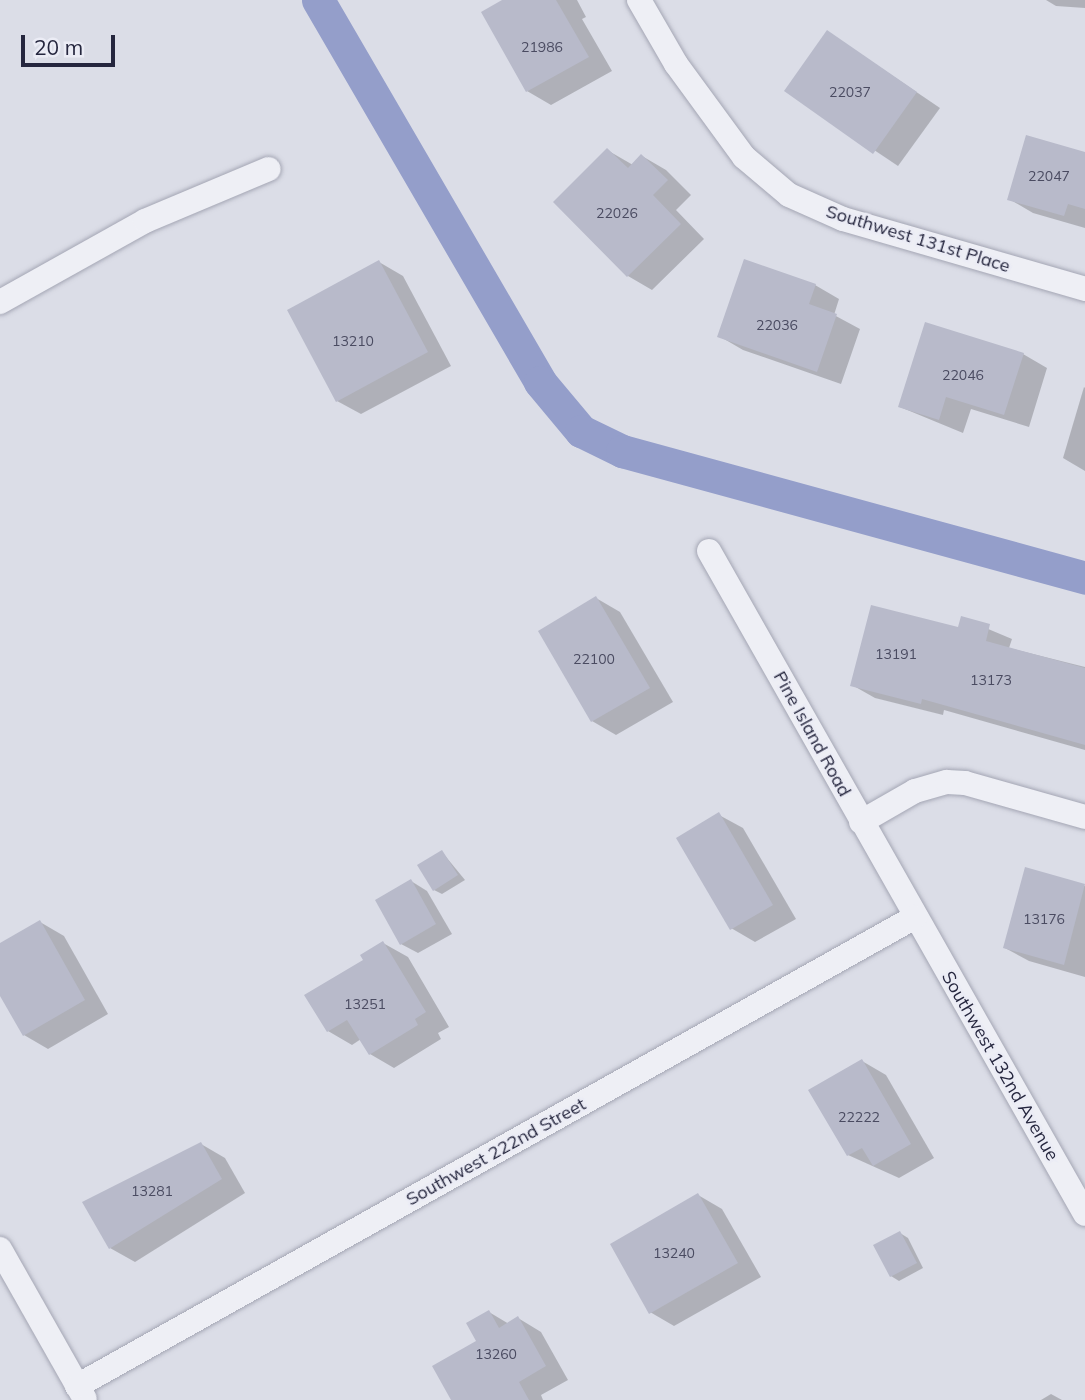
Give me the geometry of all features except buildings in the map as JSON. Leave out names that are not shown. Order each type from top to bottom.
[{"type":"street","name":"Southwest 131st Place","points":[[639,0],[676,64],[744,157],[789,195],[843,219],[1085,289]]},
{"type":"street","points":[[0,302],[145,221],[269,169]]},
{"type":"street","name":"Pine Island Road","points":[[709,551],[915,917]]},
{"type":"street","points":[[861,821],[915,791],[947,782],[965,783],[1085,817]]},
{"type":"street","name":"Southwest 132nd Avenue","points":[[915,917],[1085,1214]]},
{"type":"street","name":"Southwest 222nd Street","points":[[81,1393],[915,917]]},
{"type":"street","points":[[0,1249],[81,1393]]},
{"type":"waterway","points":[[318,0],[540,382],[581,431],[622,451],[1085,578]]}]
